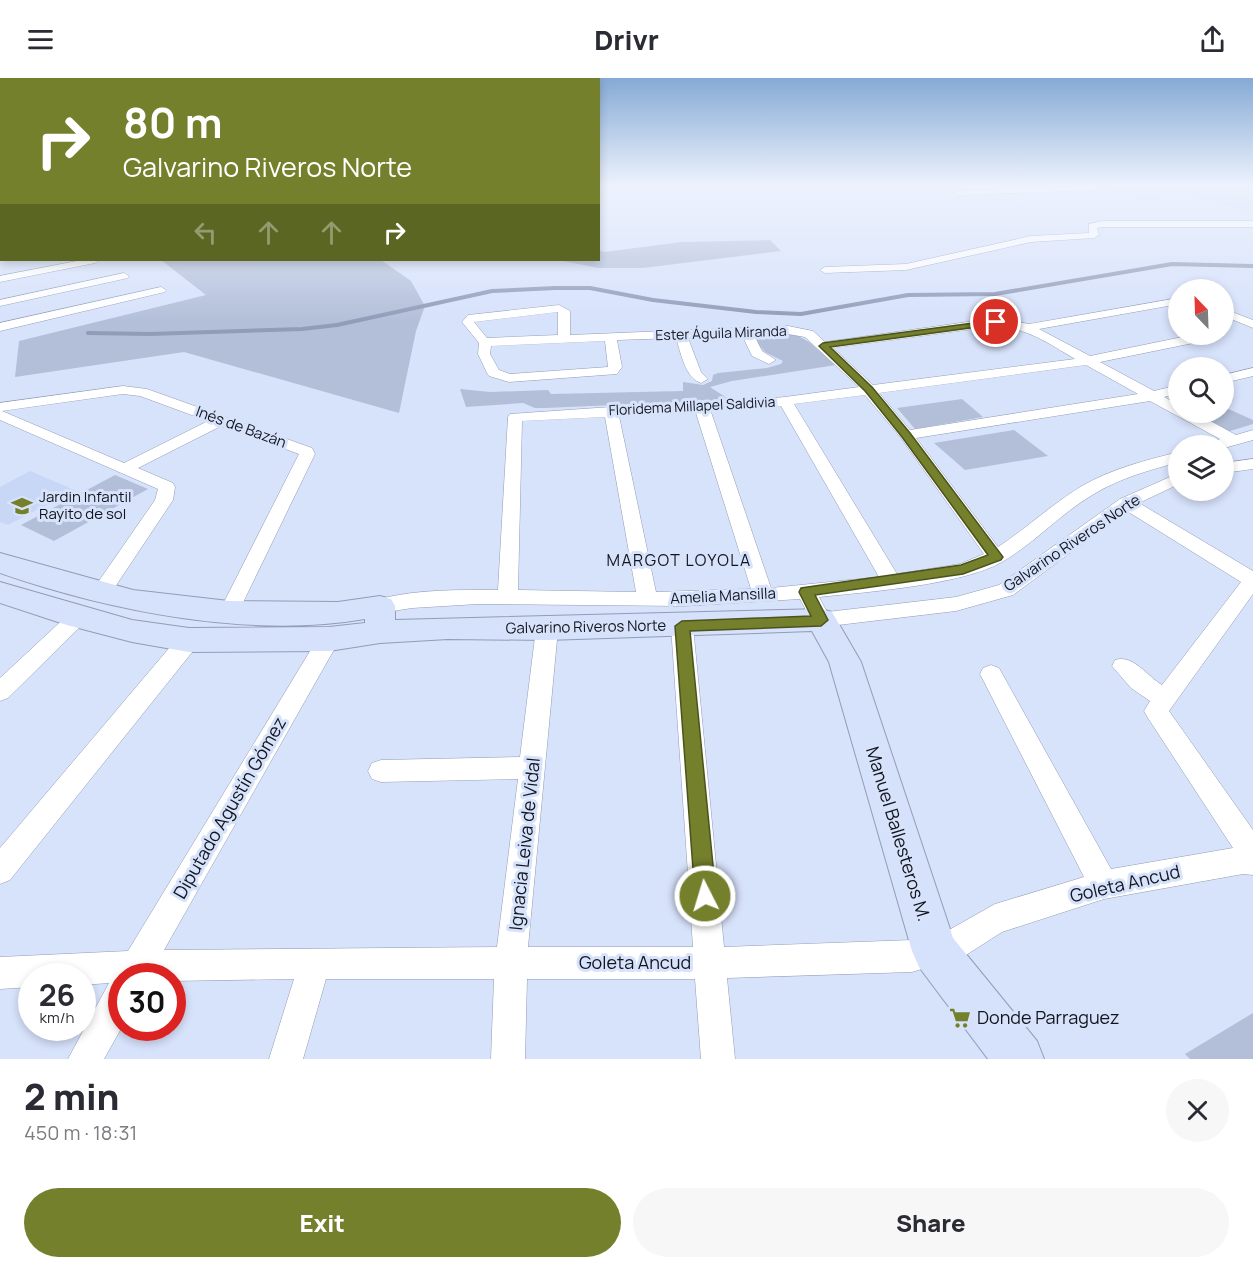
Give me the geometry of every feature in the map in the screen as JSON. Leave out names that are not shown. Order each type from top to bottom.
[{"type":"street","points":[[825,270],[906,267],[1030,239],[1094,235],[1093,231]]},
{"type":"street","points":[[38,261],[34,262],[70,265]]},
{"type":"street","points":[[0,279],[90,261]]},
{"type":"street","points":[[0,303],[124,276]]},
{"type":"street","points":[[0,327],[161,290]]},
{"type":"street","points":[[1031,329],[1034,326],[1168,303]]},
{"type":"street","points":[[564,338],[564,311],[559,308],[472,317],[468,322],[485,342],[484,354],[494,373],[509,378],[612,371],[615,368],[610,336]]},
{"type":"street","points":[[1234,317],[1253,326]]},
{"type":"street","points":[[823,346],[999,322],[1031,329],[1168,405]]},
{"type":"street","points":[[1234,331],[1253,326]]},
{"type":"street","points":[[746,331],[758,353],[769,360]]},
{"type":"street","name":"Ester Águila Miranda","points":[[485,342],[746,331],[796,331],[809,334],[869,389],[996,557]]},
{"type":"street","points":[[681,334],[695,374],[701,379]]},
{"type":"street","name":"Floridema Millapel Saldivia","points":[[508,598],[515,417],[702,408],[785,401],[1086,361],[1168,344]]},
{"type":"street","points":[[1234,377],[1253,372]]},
{"type":"street","name":"Inés de Bazán","points":[[0,407],[123,390],[142,392],[306,451],[307,454],[229,612]]},
{"type":"street","points":[[906,435],[1168,392]]},
{"type":"street","points":[[785,401],[891,581]]},
{"type":"street","points":[[702,408],[763,594]]},
{"type":"street","points":[[611,411],[647,599]]},
{"type":"street","points":[[0,415],[167,487],[164,500],[102,591]]},
{"type":"street","points":[[124,469],[221,420]]},
{"type":"street","points":[[1201,423],[1224,435]]},
{"type":"street","points":[[1234,440],[1253,435]]},
{"type":"street","name":"Amelia Mansilla","points":[[380,619],[423,598],[647,599],[763,594],[813,606],[891,581],[963,569],[996,557],[1079,495],[1115,476],[1168,460]]},
{"type":"street","points":[[1234,467],[1253,464]]},
{"type":"street","name":"Galvarino Riveros Norte","points":[[3,574],[78,617],[132,631],[189,640],[329,639],[380,619],[448,628],[548,629],[682,626],[813,606],[956,604],[1005,591],[1126,503],[1168,483]]},
{"type":"street","points":[[1126,503],[1253,580],[1161,705]]},
{"type":"street","points":[[3,574],[102,591],[133,600],[229,612],[302,615],[338,613],[380,619]]},
{"type":"street","name":"Manuel Ballesteros M.","points":[[813,606],[836,642],[845,662],[935,951],[1019,1059]]},
{"type":"street","points":[[0,692],[78,617]]},
{"type":"street","points":[[682,626],[718,1059]]},
{"type":"street","name":"Ignacia Leiva de Vidal","points":[[508,1059],[512,962],[548,629]]},
{"type":"street","name":"Diputado Agustín Gómez","points":[[138,963],[329,639]]},
{"type":"street","points":[[0,870],[189,640]]},
{"type":"street","points":[[1123,666],[1161,705],[1253,854]]},
{"type":"street","points":[[991,674],[1104,885]]},
{"type":"street","points":[[381,771],[533,768]]},
{"type":"street","name":"Goleta Ancud","points":[[186,974],[315,963],[711,963],[912,956],[955,944],[995,919],[1104,885],[1243,860],[1253,861]]},
{"type":"street","points":[[286,1059],[315,963]]},
{"type":"street","name":"Goleta Ancud","points":[[0,973],[108,978]]},
{"type":"street","name":"Diputado Agustín Gómez","points":[[85,1059],[108,1017]]},
{"type":"shaded area","points":[[770,240],[781,251],[643,268],[599,268],[563,261],[600,261],[600,250],[604,252],[682,242]]},
{"type":"shaded area","points":[[162,261],[382,261],[411,281],[425,306],[416,331],[399,413],[184,352],[15,377],[19,341],[206,295]]},
{"type":"shaded area","points":[[795,334],[809,342],[836,365],[732,381],[710,387],[730,400],[545,408],[535,408],[523,403],[466,407],[460,389],[490,392],[548,390],[551,394],[683,391],[683,382],[703,385],[712,381],[713,375],[718,373],[767,368],[781,364],[783,361],[765,352],[753,338],[760,335]]},
{"type":"shaded area","points":[[962,399],[983,417],[915,429],[897,408]]},
{"type":"shaded area","points":[[1234,411],[1253,420],[1253,424],[1227,432],[1209,423],[1234,423]]},
{"type":"shaded area","points":[[1014,430],[1048,456],[965,470],[934,443]]},
{"type":"shaded area","name":"Jardin Infantil Rayito de sol","points":[[30,471],[75,490],[8,525],[0,522],[0,487]]},
{"type":"shaded area","points":[[115,475],[148,489],[54,541],[21,525]]},
{"type":"shaded area","points":[[1253,1013],[1253,1059],[1190,1059],[1185,1054]]},
{"type":"waterway","points":[[88,333],[150,334],[302,329],[337,325],[492,291],[555,288],[590,288],[653,300],[756,312],[801,314],[908,295],[995,294],[1172,264],[1253,266]]},
{"type":"place","name":"Jardin Infantil Rayito de sol","points":[[22,506]]},
{"type":"place","name":"Donde Parraguez","points":[[960,1018]]},
{"type":"district","name":"MARGOT LOYOLA","points":[[679,560]]},
{"type":"route","points":[[705,896],[682,626],[821,620],[806,592],[963,569],[996,557],[869,389],[823,346],[996,322]]}]
